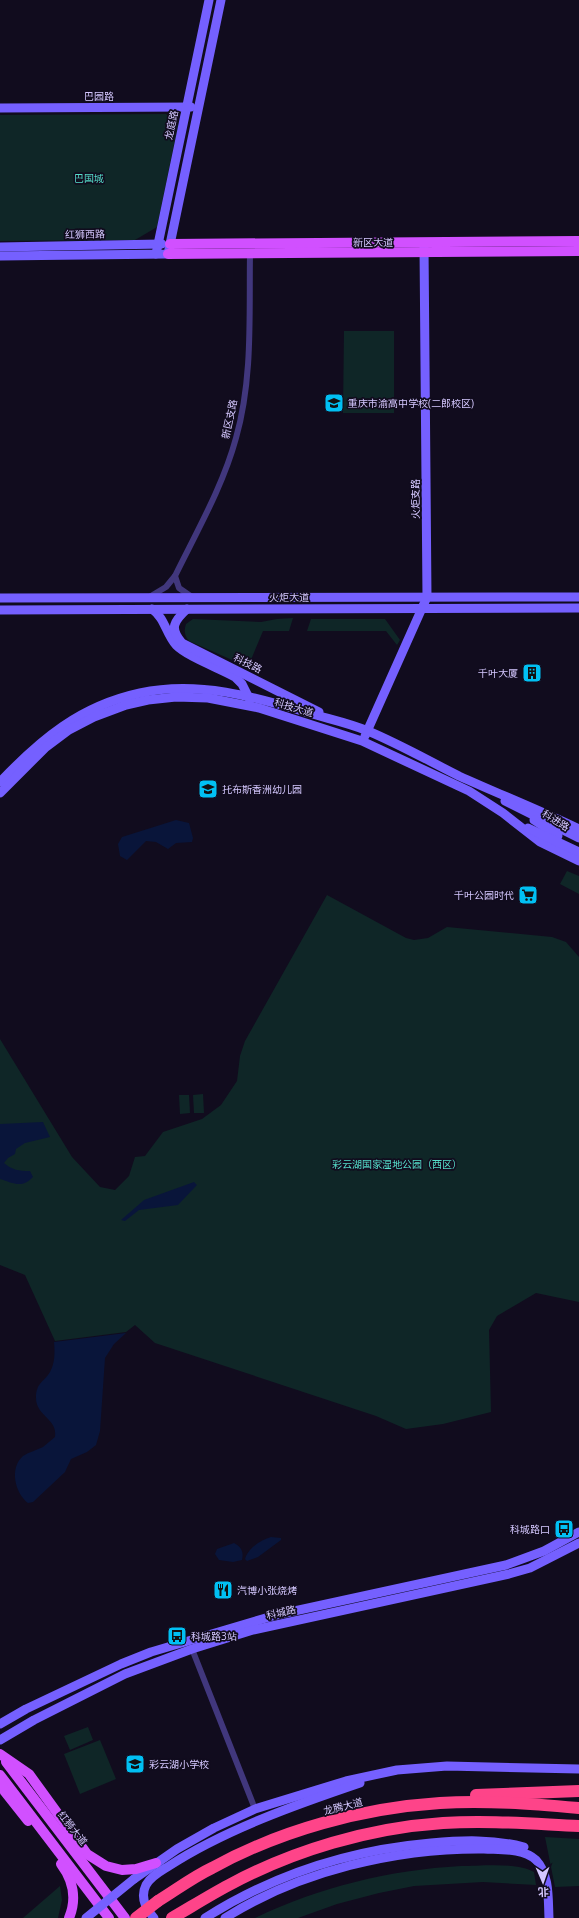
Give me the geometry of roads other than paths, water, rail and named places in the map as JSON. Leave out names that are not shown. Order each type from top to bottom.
[{"type":"highway","points":[[386,1808],[442,1797],[579,1791]]},
{"type":"highway","name":"龙腾大道","points":[[136,1918],[158,1901],[212,1867],[278,1838],[331,1821],[386,1808],[441,1803],[485,1802],[579,1808]]},
{"type":"highway","points":[[172,1918],[230,1884],[288,1858],[344,1840],[390,1830],[443,1823],[507,1822],[579,1826]]},
{"type":"main road","name":"龙庭路","points":[[156,254],[209,0]]},
{"type":"main road","points":[[0,256],[156,254],[169,249],[221,0]]},
{"type":"main road","name":"巴园路","points":[[0,108],[199,108]]},
{"type":"main road","name":"新区大道","points":[[169,249],[424,242],[579,241]]},
{"type":"main road","name":"火炬支路","points":[[362,741],[427,597],[424,242]]},
{"type":"main road","name":"红狮西路","points":[[0,246],[158,244],[169,249]]},
{"type":"main road","name":"新区大道","points":[[169,249],[250,254],[424,254],[579,251]]},
{"type":"main road","name":"火炬大道","points":[[0,598],[579,597]]},
{"type":"main road","name":"火炬大道","points":[[0,610],[579,608]]},
{"type":"main road","name":"科技路","points":[[152,609],[160,616],[169,635],[177,646],[239,680],[248,696],[259,708]]},
{"type":"main road","name":"科技路","points":[[186,609],[175,621],[174,626],[177,637],[182,643],[340,722]]},
{"type":"main road","points":[[217,691],[227,690],[234,686],[236,681],[229,674]]},
{"type":"main road","name":"科技大道","points":[[0,782],[28,753],[51,733],[78,716],[106,703],[124,697],[159,690],[195,689],[248,696],[367,731],[460,776],[579,829]]},
{"type":"main road","name":"科技大道","points":[[0,793],[33,758],[56,739],[82,723],[109,710],[143,701],[176,697],[216,699],[259,708],[362,741],[469,791],[540,842],[579,861]]},
{"type":"main road","points":[[460,776],[579,838]]},
{"type":"main road","name":"科进路","points":[[523,810],[548,830],[579,846]]},
{"type":"main road","points":[[512,821],[579,852]]},
{"type":"main road","name":"科城路","points":[[0,1724],[26,1709],[120,1664],[151,1652],[276,1615],[506,1565],[544,1551],[579,1532]]},
{"type":"main road","name":"科城路","points":[[0,1740],[34,1720],[125,1674],[192,1649],[266,1627],[509,1574],[536,1565],[579,1543]]},
{"type":"main road","points":[[0,1754],[29,1774],[87,1854],[106,1866],[122,1870],[136,1869],[156,1863]]},
{"type":"main road","name":"红狮大道","points":[[0,1754],[125,1918]]},
{"type":"main road","points":[[86,1918],[156,1863],[214,1828],[255,1809],[346,1781],[397,1770],[447,1766],[579,1769]]},
{"type":"main road","points":[[154,1918],[146,1906],[144,1899],[146,1884],[152,1877],[180,1859],[220,1838],[289,1808],[397,1770]]},
{"type":"main road","points":[[0,1775],[109,1918]]},
{"type":"main road","points":[[0,1782],[5,1792],[66,1872],[74,1895],[74,1904],[69,1918]]},
{"type":"main road","points":[[205,1918],[230,1902],[285,1876],[354,1855],[415,1844],[472,1840],[503,1842],[531,1851],[539,1859],[545,1872],[549,1918]]},
{"type":"main road","points":[[226,1918],[263,1898],[318,1876],[382,1858],[467,1849],[514,1851],[532,1857],[545,1872]]},
{"type":"street","name":"新区支路","points":[[148,598],[163,589],[175,576],[217,492],[236,437],[249,368],[250,254]]},
{"type":"street","points":[[175,576],[179,588],[193,598]]},
{"type":"street","points":[[192,1649],[255,1809]]},
{"type":"water","points":[[176,820],[189,823],[193,838],[192,842],[176,843],[168,849],[156,842],[146,841],[127,860],[120,856],[118,844],[122,837]]},
{"type":"water","points":[[43,1122],[50,1137],[25,1143],[16,1149],[15,1154],[8,1158],[4,1163],[16,1170],[30,1171],[33,1177],[29,1181],[21,1184],[0,1179],[0,1124]]},
{"type":"water","points":[[194,1182],[197,1185],[178,1205],[139,1210],[125,1221],[121,1220],[144,1200]]},
{"type":"water","points":[[126,1333],[114,1344],[105,1358],[100,1431],[96,1445],[87,1452],[71,1459],[65,1472],[33,1502],[28,1503],[23,1499],[17,1487],[15,1480],[16,1467],[23,1456],[43,1447],[55,1437],[53,1426],[39,1409],[36,1398],[37,1389],[50,1372],[53,1365],[54,1342]]},
{"type":"water","points":[[271,1537],[281,1538],[281,1540],[258,1557],[247,1561],[245,1559],[249,1551],[255,1545]]},
{"type":"water","points":[[234,1543],[243,1554],[242,1560],[233,1562],[219,1560],[215,1554],[217,1549]]},
{"type":"place","name":"重庆市渝高中学校(二郎校区)","points":[[334,403]]},
{"type":"place","name":"千叶大厦","points":[[532,673]]},
{"type":"place","name":"托布斯香洲幼儿园","points":[[208,789]]},
{"type":"place","name":"千叶公园时代","points":[[528,895]]},
{"type":"place","name":"科城路口","points":[[564,1529]]},
{"type":"place","name":"汽博小张烧烤","points":[[223,1590]]},
{"type":"place","name":"科城路3站","points":[[177,1636]]},
{"type":"place","name":"彩云湖小学校","points":[[135,1764]]},
{"type":"park label","name":"巴国城","points":[[89,178]]},
{"type":"park label","name":"彩云湖国家湿地公园（西区）","points":[[397,1164]]}]
